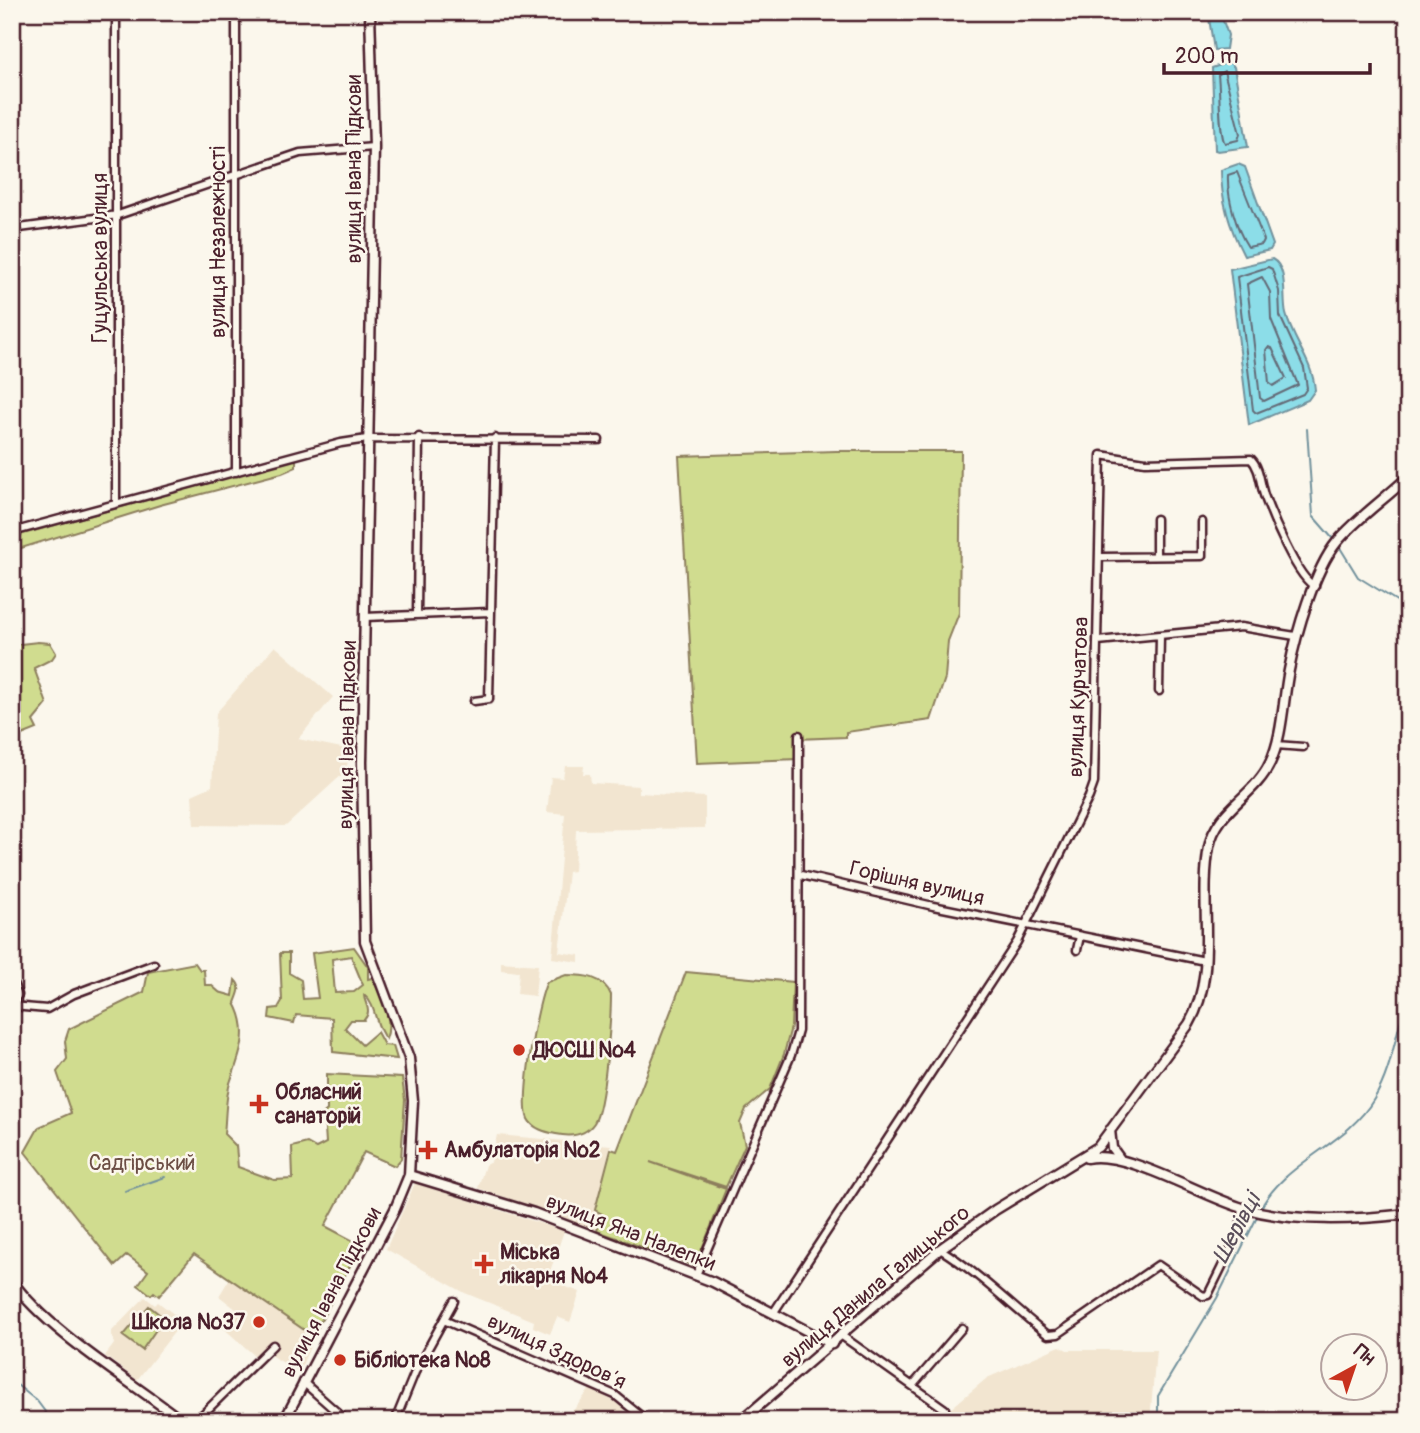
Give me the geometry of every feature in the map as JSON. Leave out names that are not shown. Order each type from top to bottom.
[{"type":"street","name":"Гуцульська вулиця","points":[[116,12],[116,504]]},
{"type":"street","name":"вулиця Незалежності","points":[[236,12],[236,472]]},
{"type":"street","name":"вулиця Івана Підкови","points":[[284,1421],[395,1209],[409,1175],[413,1101],[409,1059],[365,941],[362,762],[374,147],[370,12]]},
{"type":"street","points":[[12,229],[118,215],[300,153],[374,147]]},
{"type":"street","points":[[417,615],[419,438]]},
{"type":"street","points":[[474,701],[489,699],[495,438]]},
{"type":"street","points":[[12,532],[367,439],[599,440]]},
{"type":"street","name":"вулиця Курчатова","points":[[774,1312],[952,1044],[1026,925],[1094,783],[1101,558],[1101,455],[1145,462],[1251,459],[1279,529],[1304,579],[1315,586]]},
{"type":"street","name":"вулиця Данила Галицького","points":[[741,1421],[940,1249],[1005,1203],[1098,1147],[1197,1010],[1204,985],[1203,897],[1211,839],[1221,818],[1262,777],[1276,745],[1296,636],[1315,586],[1336,543],[1408,477]]},
{"type":"street","points":[[1156,519],[1156,556]]},
{"type":"street","points":[[1101,558],[1202,556],[1202,522]]},
{"type":"street","points":[[366,617],[490,612]]},
{"type":"street","points":[[1098,641],[1241,627],[1296,636]]},
{"type":"street","points":[[1159,691],[1160,636]]},
{"type":"street","points":[[695,1275],[791,1055],[798,1031],[801,875],[799,736]]},
{"type":"street","points":[[1276,745],[1303,747]]},
{"type":"street","name":"Горішня вулиця","points":[[801,875],[1205,961]]},
{"type":"street","points":[[1076,950],[1080,936]]},
{"type":"street","points":[[12,981],[18,995],[12,1004],[47,1009],[74,994],[154,964]]},
{"type":"street","points":[[1110,1129],[1112,1148],[1122,1161]]},
{"type":"street","points":[[1081,1159],[1104,1155],[1245,1208],[1273,1215],[1357,1218],[1408,1214]]},
{"type":"street","name":"вулиця Яна Налепки","points":[[409,1175],[534,1213],[695,1275],[774,1312],[832,1344]]},
{"type":"street","points":[[940,1249],[967,1265],[998,1296],[1048,1335],[1058,1334],[1158,1265],[1203,1296],[1208,1295],[1240,1230],[1245,1208]]},
{"type":"street","points":[[14,1287],[71,1338],[182,1421]]},
{"type":"street","points":[[395,1421],[415,1372],[446,1321],[454,1301]]},
{"type":"street","name":"вулиця Здоровʼя","points":[[446,1321],[615,1395],[648,1421]]},
{"type":"street","points":[[913,1385],[962,1328]]},
{"type":"street","points":[[842,1336],[945,1409],[935,1421]]},
{"type":"street","points":[[197,1421],[273,1345]]},
{"type":"street","points":[[303,1382],[347,1421]]},
{"type":"shaded area","points":[[275,646],[333,697],[298,739],[356,751],[356,756],[349,756],[346,771],[286,826],[194,825],[192,795],[212,786],[216,713]]},
{"type":"shaded area","points":[[565,766],[584,766],[583,774],[590,774],[591,783],[639,786],[639,793],[705,797],[705,828],[576,830],[574,871],[568,872],[559,952],[579,955],[579,962],[552,958],[565,814],[547,812],[551,777],[563,778]]},
{"type":"shaded area","points":[[501,962],[538,965],[535,996],[517,994],[519,972],[501,970]]},
{"type":"shaded area","points":[[497,1135],[611,1145],[595,1210],[602,1214],[596,1230],[478,1188],[485,1165],[491,1162]]},
{"type":"shaded area","name":"Міська лікарня №4","points":[[415,1183],[564,1231],[547,1280],[580,1292],[570,1322],[557,1317],[550,1334],[533,1327],[534,1321],[465,1293],[386,1249]]},
{"type":"shaded area","name":"Школа №37","points":[[230,1278],[311,1334],[312,1342],[299,1372],[270,1355],[263,1363],[221,1326],[237,1310],[219,1296]]},
{"type":"shaded area","points":[[145,1297],[155,1305],[158,1302],[183,1321],[137,1380],[105,1356],[114,1344],[111,1332]]},
{"type":"shaded area","points":[[1060,1346],[1067,1350],[1156,1350],[1150,1421],[936,1421],[987,1378]]},
{"type":"shaded area","points":[[590,1389],[626,1407],[617,1421],[565,1421]]},
{"type":"green space","points":[[836,451],[961,451],[959,613],[948,641],[945,678],[931,720],[846,732],[846,737],[797,739],[798,759],[697,763],[679,456]]},
{"type":"green space","points":[[296,459],[296,467],[282,473],[160,505],[12,551],[12,537]]},
{"type":"green space","points":[[50,643],[56,653],[52,659],[34,668],[47,704],[33,721],[37,729],[12,739],[12,645]]},
{"type":"green space","points":[[354,947],[368,967],[368,979],[372,978],[382,1000],[388,1032],[386,1039],[379,1028],[371,1004],[364,995],[367,1016],[364,1020],[351,1020],[345,1028],[362,1045],[377,1032],[384,1045],[393,1046],[397,1059],[333,1052],[332,1018],[296,1015],[294,1023],[269,1018],[270,1009],[278,1008],[282,1001],[280,953],[289,953],[289,973],[301,980],[303,999],[318,998],[312,953]],"holes":[[[351,956],[363,985],[354,992],[335,993],[332,959]]]},
{"type":"green space","name":"Садгірський","points":[[195,963],[200,970],[204,970],[205,985],[211,985],[219,992],[233,996],[235,980],[239,986],[235,1003],[240,1013],[243,1032],[228,1093],[224,1134],[236,1146],[238,1167],[274,1180],[293,1179],[292,1147],[307,1143],[316,1148],[326,1143],[324,1113],[327,1110],[327,1074],[402,1078],[405,1100],[401,1159],[395,1166],[364,1152],[325,1226],[361,1245],[313,1336],[194,1254],[159,1296],[154,1292],[151,1295],[138,1285],[148,1271],[127,1255],[115,1266],[25,1152],[39,1127],[71,1113],[57,1072],[67,1059],[65,1041],[69,1029],[144,992],[148,972]]},
{"type":"green space","points":[[686,972],[793,982],[791,1027],[784,1054],[770,1089],[746,1109],[740,1123],[745,1145],[726,1187],[650,1162],[726,1189],[695,1266],[597,1231],[602,1214],[595,1210],[611,1149],[617,1151]]},
{"type":"green space","points":[[566,975],[598,980],[611,995],[607,1061],[598,1114],[586,1131],[567,1135],[536,1128],[528,1119],[526,1109],[531,1051],[543,993],[547,982]]},
{"type":"green space","points":[[149,1306],[164,1318],[142,1350],[123,1336]]},
{"type":"water","points":[[1208,12],[1220,12],[1228,35],[1226,49],[1214,50]]},
{"type":"water","points":[[1229,62],[1234,67],[1248,147],[1218,151],[1215,150],[1212,68]]},
{"type":"water","points":[[1238,164],[1245,167],[1273,245],[1270,250],[1244,256],[1227,214],[1221,181],[1221,170]]},
{"type":"water","points":[[1272,259],[1281,269],[1286,314],[1311,370],[1315,390],[1308,400],[1249,425],[1230,269]]},
{"type":"waterway","points":[[1307,429],[1313,516],[1333,539]]},
{"type":"waterway","points":[[1339,546],[1358,577],[1408,608]]},
{"type":"waterway","name":"Шерівці","points":[[1260,1210],[1270,1193],[1284,1179],[1348,1129],[1374,1099],[1386,1075],[1408,997]]},
{"type":"waterway","points":[[125,1191],[165,1177]]},
{"type":"waterway","name":"Шерівці","points":[[1158,1421],[1158,1396],[1217,1298],[1258,1215]]},
{"type":"waterway","points":[[12,1381],[37,1401],[52,1421]]},
{"type":"place","name":"ДЮСШ №4","points":[[519,1050]]},
{"type":"place","name":"Обласний санаторій","points":[[259,1104]]},
{"type":"place","name":"Амбулаторія №2","points":[[428,1150]]},
{"type":"place","name":"Міська лікарня №4","points":[[484,1264]]},
{"type":"place","name":"Школа №37","points":[[259,1322]]},
{"type":"place","name":"Бібліотека №8","points":[[340,1360]]}]
